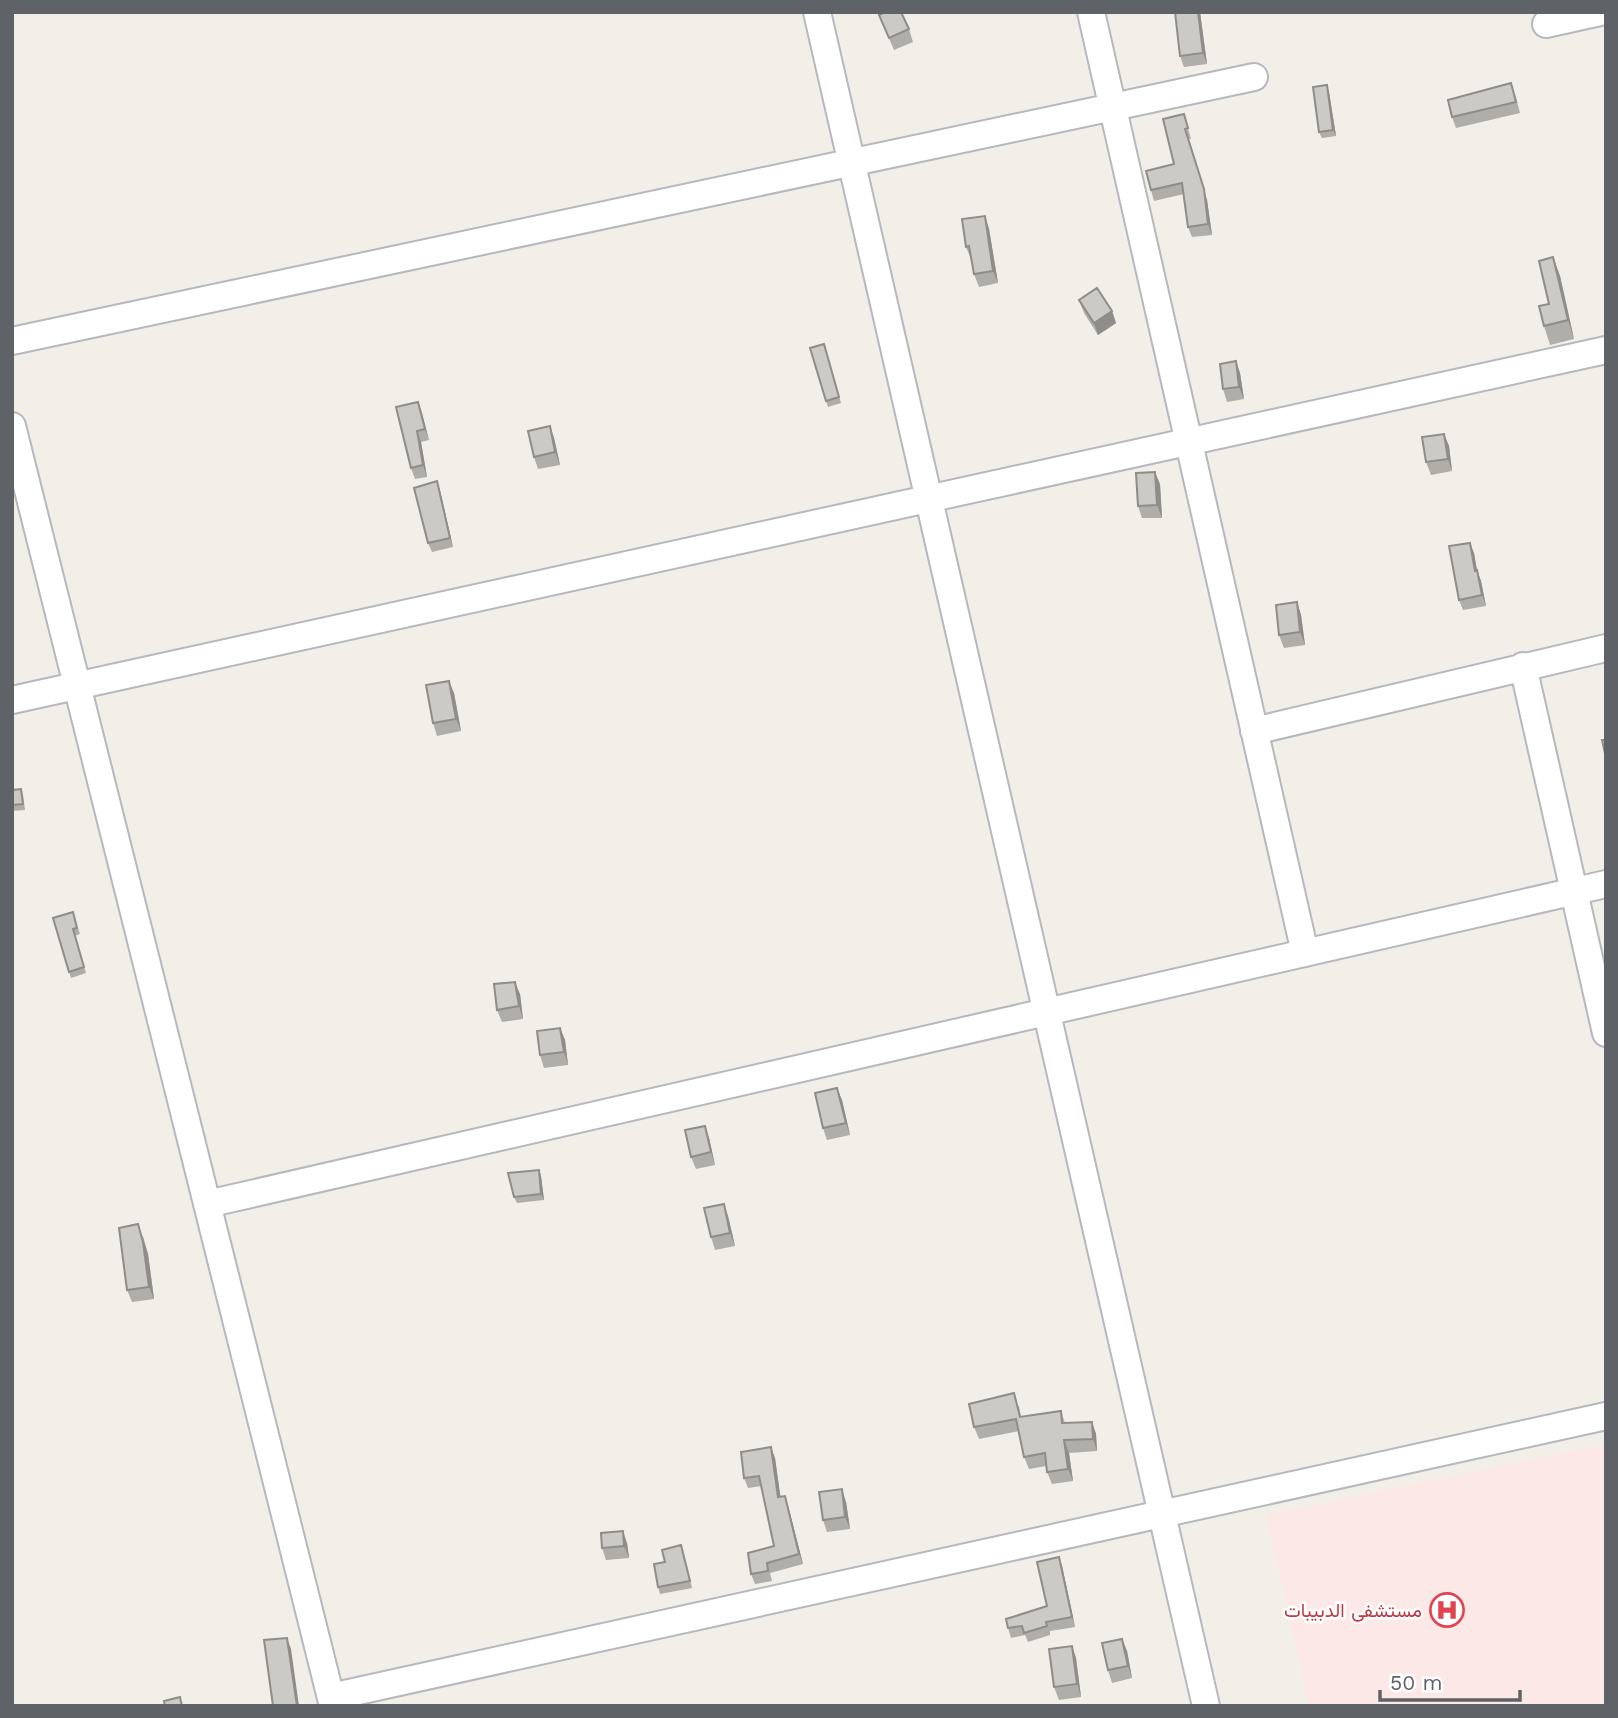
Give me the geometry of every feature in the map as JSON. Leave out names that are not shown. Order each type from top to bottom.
[{"type":"street","points":[[817,12],[1206,1706]]},
{"type":"street","points":[[1091,12],[1305,953]]},
{"type":"street","points":[[1546,24],[1600,12]]},
{"type":"street","points":[[12,341],[1254,77]]},
{"type":"street","points":[[12,700],[1606,350]]},
{"type":"street","points":[[12,426],[332,1701],[1162,1513],[1606,1416]]},
{"type":"street","points":[[1254,731],[1606,648]]},
{"type":"street","points":[[1523,666],[1606,1033]]},
{"type":"street","points":[[207,1203],[1606,884]]},
{"type":"shaded area","name":"مستشفى الدبيبات","points":[[1606,1444],[1606,1706],[1309,1706],[1266,1515]]},
{"type":"building","points":[[885,12],[901,12],[909,29],[889,38],[879,15]]},
{"type":"building","points":[[1175,12],[1198,12],[1203,53],[1180,56]]},
{"type":"building","points":[[1511,83],[1516,102],[1452,117],[1448,100]]},
{"type":"building","points":[[1327,85],[1333,130],[1319,132],[1313,87]]},
{"type":"building","points":[[1184,114],[1188,128],[1185,129],[1204,189],[1208,224],[1188,227],[1182,183],[1151,190],[1146,171],[1174,164],[1163,119]]},
{"type":"building","points":[[985,216],[993,271],[974,274],[962,219]]},
{"type":"building","points":[[1553,257],[1568,320],[1544,326],[1539,306],[1549,304],[1539,261]]},
{"type":"building","points":[[1097,288],[1112,311],[1094,323],[1079,300]]},
{"type":"building","points":[[824,344],[839,397],[826,401],[810,348]]},
{"type":"building","points":[[1236,361],[1239,387],[1223,389],[1220,364]]},
{"type":"building","points":[[418,402],[425,429],[417,431],[423,465],[411,468],[396,407]]},
{"type":"building","points":[[550,426],[555,452],[534,457],[528,431]]},
{"type":"building","points":[[1444,434],[1448,459],[1426,462],[1422,437]]},
{"type":"building","points":[[1155,472],[1157,505],[1138,506],[1136,473]]},
{"type":"building","points":[[437,481],[450,538],[428,543],[414,488]]},
{"type":"building","points":[[1470,543],[1482,595],[1459,600],[1449,546]]},
{"type":"building","points":[[1297,602],[1300,632],[1279,635],[1276,605]]},
{"type":"building","points":[[449,681],[456,719],[433,723],[426,685]]},
{"type":"building","points":[[1602,740],[1606,740],[1606,758]]},
{"type":"building","points":[[21,789],[23,804],[12,805],[12,790]]},
{"type":"building","points":[[73,912],[77,928],[73,929],[84,967],[69,972],[53,918]]},
{"type":"building","points":[[515,982],[519,1006],[497,1010],[494,984]]},
{"type":"building","points":[[560,1028],[564,1052],[540,1055],[537,1031]]},
{"type":"building","points":[[837,1088],[846,1123],[823,1128],[815,1093]]},
{"type":"building","points":[[705,1126],[711,1152],[691,1157],[685,1130]]},
{"type":"building","points":[[539,1170],[541,1194],[514,1197],[508,1173]]},
{"type":"building","points":[[724,1204],[730,1233],[711,1237],[704,1208]]},
{"type":"building","points":[[138,1224],[149,1287],[127,1290],[119,1228]]},
{"type":"building","points":[[1014,1393],[1020,1417],[1061,1411],[1062,1423],[1092,1422],[1093,1439],[1064,1440],[1068,1469],[1047,1472],[1045,1453],[1024,1457],[1016,1419],[974,1427],[969,1404]]},
{"type":"building","points":[[771,1447],[778,1497],[785,1496],[799,1554],[767,1563],[768,1571],[751,1574],[748,1553],[774,1546],[759,1476],[744,1478],[741,1452]]},
{"type":"building","points":[[842,1489],[845,1517],[823,1520],[819,1492]]},
{"type":"building","points":[[623,1531],[624,1546],[602,1548],[601,1533]]},
{"type":"building","points":[[681,1545],[690,1581],[658,1587],[654,1564],[665,1562],[662,1550]]},
{"type":"building","points":[[1059,1557],[1072,1617],[1046,1622],[1047,1626],[1024,1633],[1022,1626],[1008,1628],[1006,1619],[1047,1606],[1037,1562]]},
{"type":"building","points":[[287,1638],[297,1706],[273,1706],[264,1640]]},
{"type":"building","points":[[1122,1639],[1128,1666],[1108,1670],[1102,1643]]},
{"type":"building","points":[[1072,1646],[1077,1684],[1054,1687],[1049,1649]]},
{"type":"building","points":[[180,1697],[182,1706],[165,1706],[164,1701]]},
{"type":"place","name":"مستشفى الدبيبات","points":[[1447,1610]]}]
